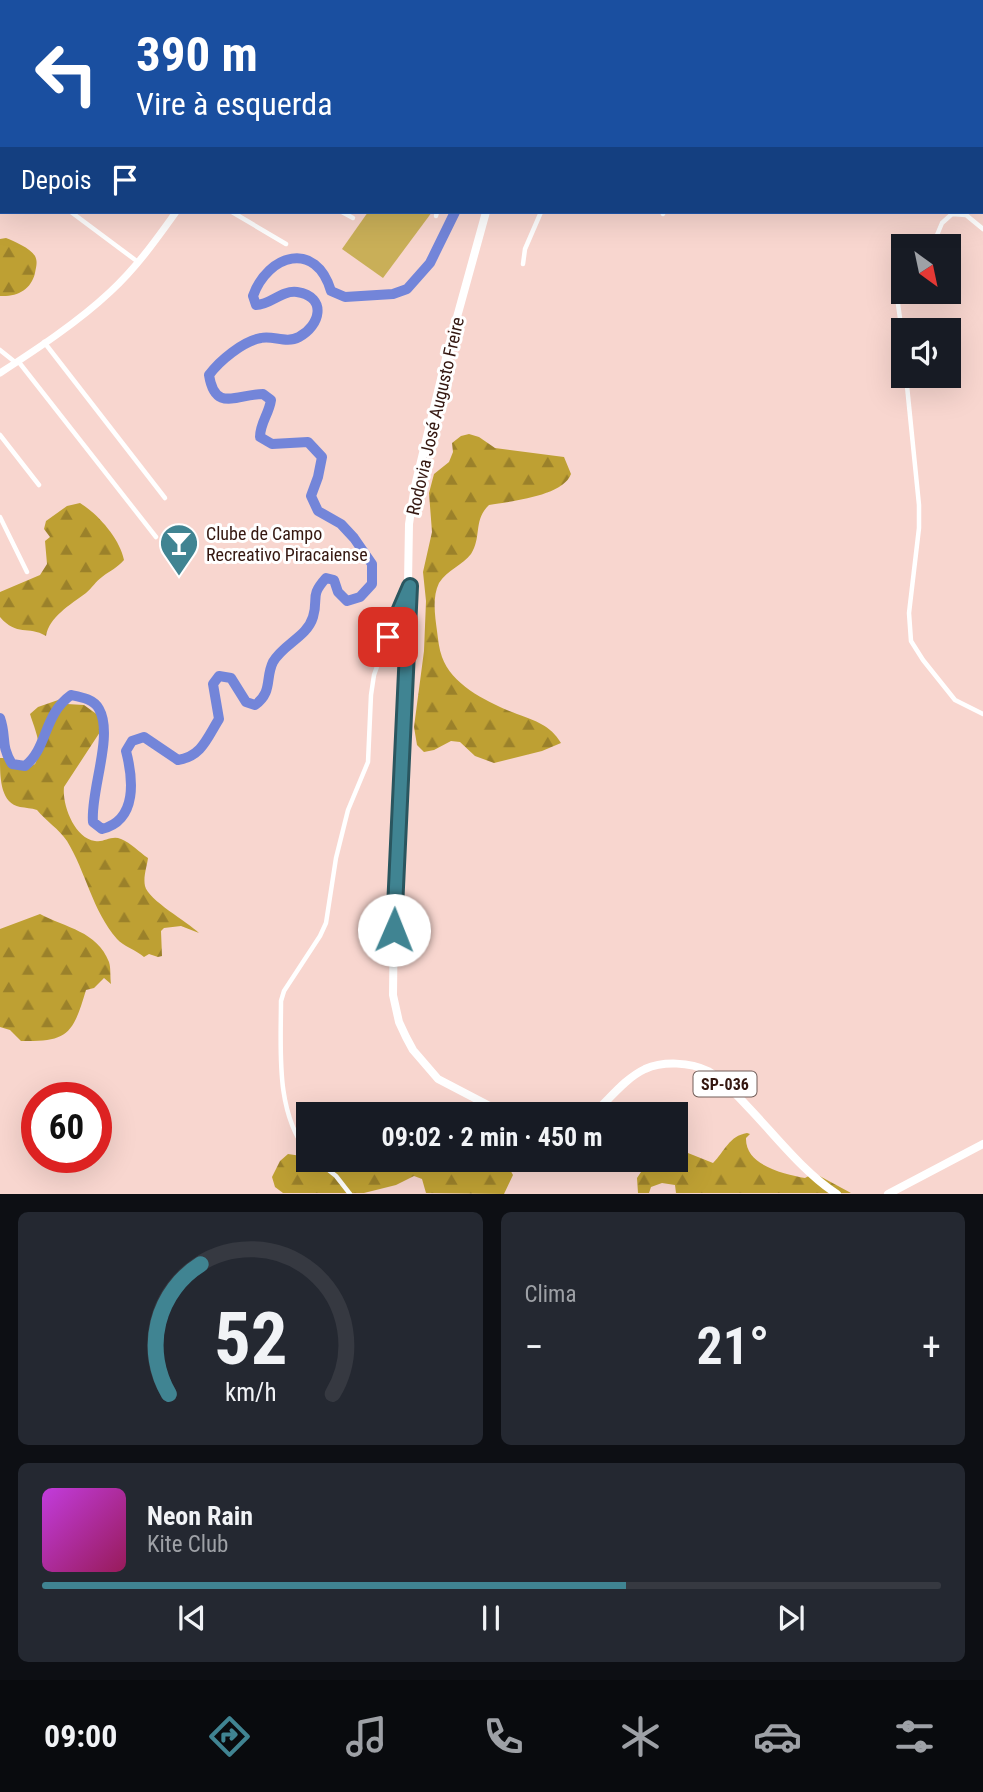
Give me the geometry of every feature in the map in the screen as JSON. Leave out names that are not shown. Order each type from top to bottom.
[{"type":"main road","name":"Rodovia José Augusto Freire","points":[[482,1102],[438,1079],[413,1050],[396,1011],[393,995],[394,910],[410,586],[407,548],[415,486],[449,346],[485,214]]},
{"type":"main road","name":"SP-036","points":[[606,1102],[632,1077],[647,1068],[676,1063],[707,1071],[728,1086],[837,1194]]},
{"type":"main road","points":[[888,1194],[983,1144]]},
{"type":"street","points":[[74,214],[138,262]]},
{"type":"street","points":[[0,373],[95,305],[138,262],[174,214]]},
{"type":"street","points":[[235,214],[286,244]]},
{"type":"street","points":[[346,214],[353,218]]},
{"type":"street","points":[[523,264],[540,214]]},
{"type":"street","points":[[937,234],[942,223],[952,214],[966,215],[983,229]]},
{"type":"street","points":[[44,342],[165,498]]},
{"type":"street","points":[[0,351],[17,362],[156,537]]},
{"type":"street","points":[[907,388],[919,505],[919,528],[909,613],[911,640],[923,660],[955,700],[983,713]]},
{"type":"street","points":[[0,435],[39,485]]},
{"type":"street","points":[[0,517],[27,572]]},
{"type":"street","points":[[296,1133],[285,1101],[281,1001],[284,991],[326,923],[336,858],[348,810],[368,762],[374,675],[394,618],[410,586]]},
{"type":"street","points":[[330,1172],[350,1194]]},
{"type":"shaded area","points":[[367,214],[431,214],[383,278],[342,249]]},
{"type":"green space","points":[[6,238],[29,250],[35,256],[36,265],[33,279],[27,288],[17,294],[0,296],[0,239]]},
{"type":"green space","points":[[469,434],[495,448],[564,457],[571,474],[558,488],[548,492],[489,505],[481,517],[471,554],[446,575],[435,594],[439,647],[454,677],[484,699],[542,724],[561,743],[542,751],[494,763],[475,756],[460,742],[451,741],[424,752],[417,745],[414,727],[424,651],[426,601],[423,572],[432,532],[429,493],[434,474],[449,462],[453,452],[452,443]]},
{"type":"green space","points":[[80,503],[107,528],[118,544],[124,560],[61,612],[51,623],[46,636],[12,627],[0,617],[0,592],[40,575],[47,564],[45,541],[50,537],[44,529],[46,521],[67,506]]},
{"type":"green space","points":[[61,699],[67,704],[84,705],[102,718],[100,732],[64,787],[67,811],[75,827],[88,839],[95,841],[121,839],[148,858],[144,879],[148,892],[199,933],[181,926],[164,928],[161,931],[162,956],[149,954],[144,957],[117,939],[101,916],[74,853],[64,837],[37,810],[13,805],[2,788],[0,758],[27,769],[35,764],[39,745],[30,714],[38,707]]},
{"type":"green space","points":[[40,914],[97,943],[109,962],[111,984],[104,978],[94,988],[86,990],[72,1026],[59,1037],[21,1041],[10,1030],[0,1027],[0,929]]},
{"type":"green space","points":[[750,1134],[746,1138],[747,1148],[752,1156],[768,1167],[805,1178],[814,1173],[851,1193],[676,1193],[675,1185],[662,1183],[651,1187],[649,1193],[638,1193],[637,1178],[641,1172],[688,1172],[688,1153],[713,1163],[731,1141],[741,1135]]},
{"type":"green space","points":[[288,1154],[296,1155],[296,1172],[511,1172],[513,1175],[504,1194],[426,1193],[422,1179],[414,1176],[396,1185],[364,1193],[283,1193],[275,1187],[272,1177],[280,1161]]},
{"type":"waterway","points":[[0,718],[8,757],[12,764],[25,766],[38,750],[55,712],[71,695],[87,699],[97,706],[103,720],[104,733],[93,822],[102,829],[122,817],[127,807],[131,785],[126,751],[132,741],[144,737],[178,760],[193,755],[203,745],[219,719],[213,684],[219,676],[231,678],[246,702],[255,705],[264,695],[277,656],[310,624],[315,610],[316,593],[326,578],[334,580],[338,592],[347,601],[360,597],[372,584],[372,564],[354,538],[341,524],[318,511],[311,496],[322,457],[308,442],[272,444],[260,437],[271,400],[263,394],[222,398],[212,387],[209,375],[225,358],[247,343],[266,337],[294,339],[312,326],[318,312],[317,306],[307,295],[291,292],[256,305],[253,296],[269,270],[292,259],[304,259],[315,264],[324,275],[331,291],[345,297],[393,294],[407,289],[430,263],[454,214]]},
{"type":"place","name":"Clube de Campo Recreativo Piracaiense","points":[[179,577]]},
{"type":"route","points":[[388,637],[410,586],[394,930]]}]
